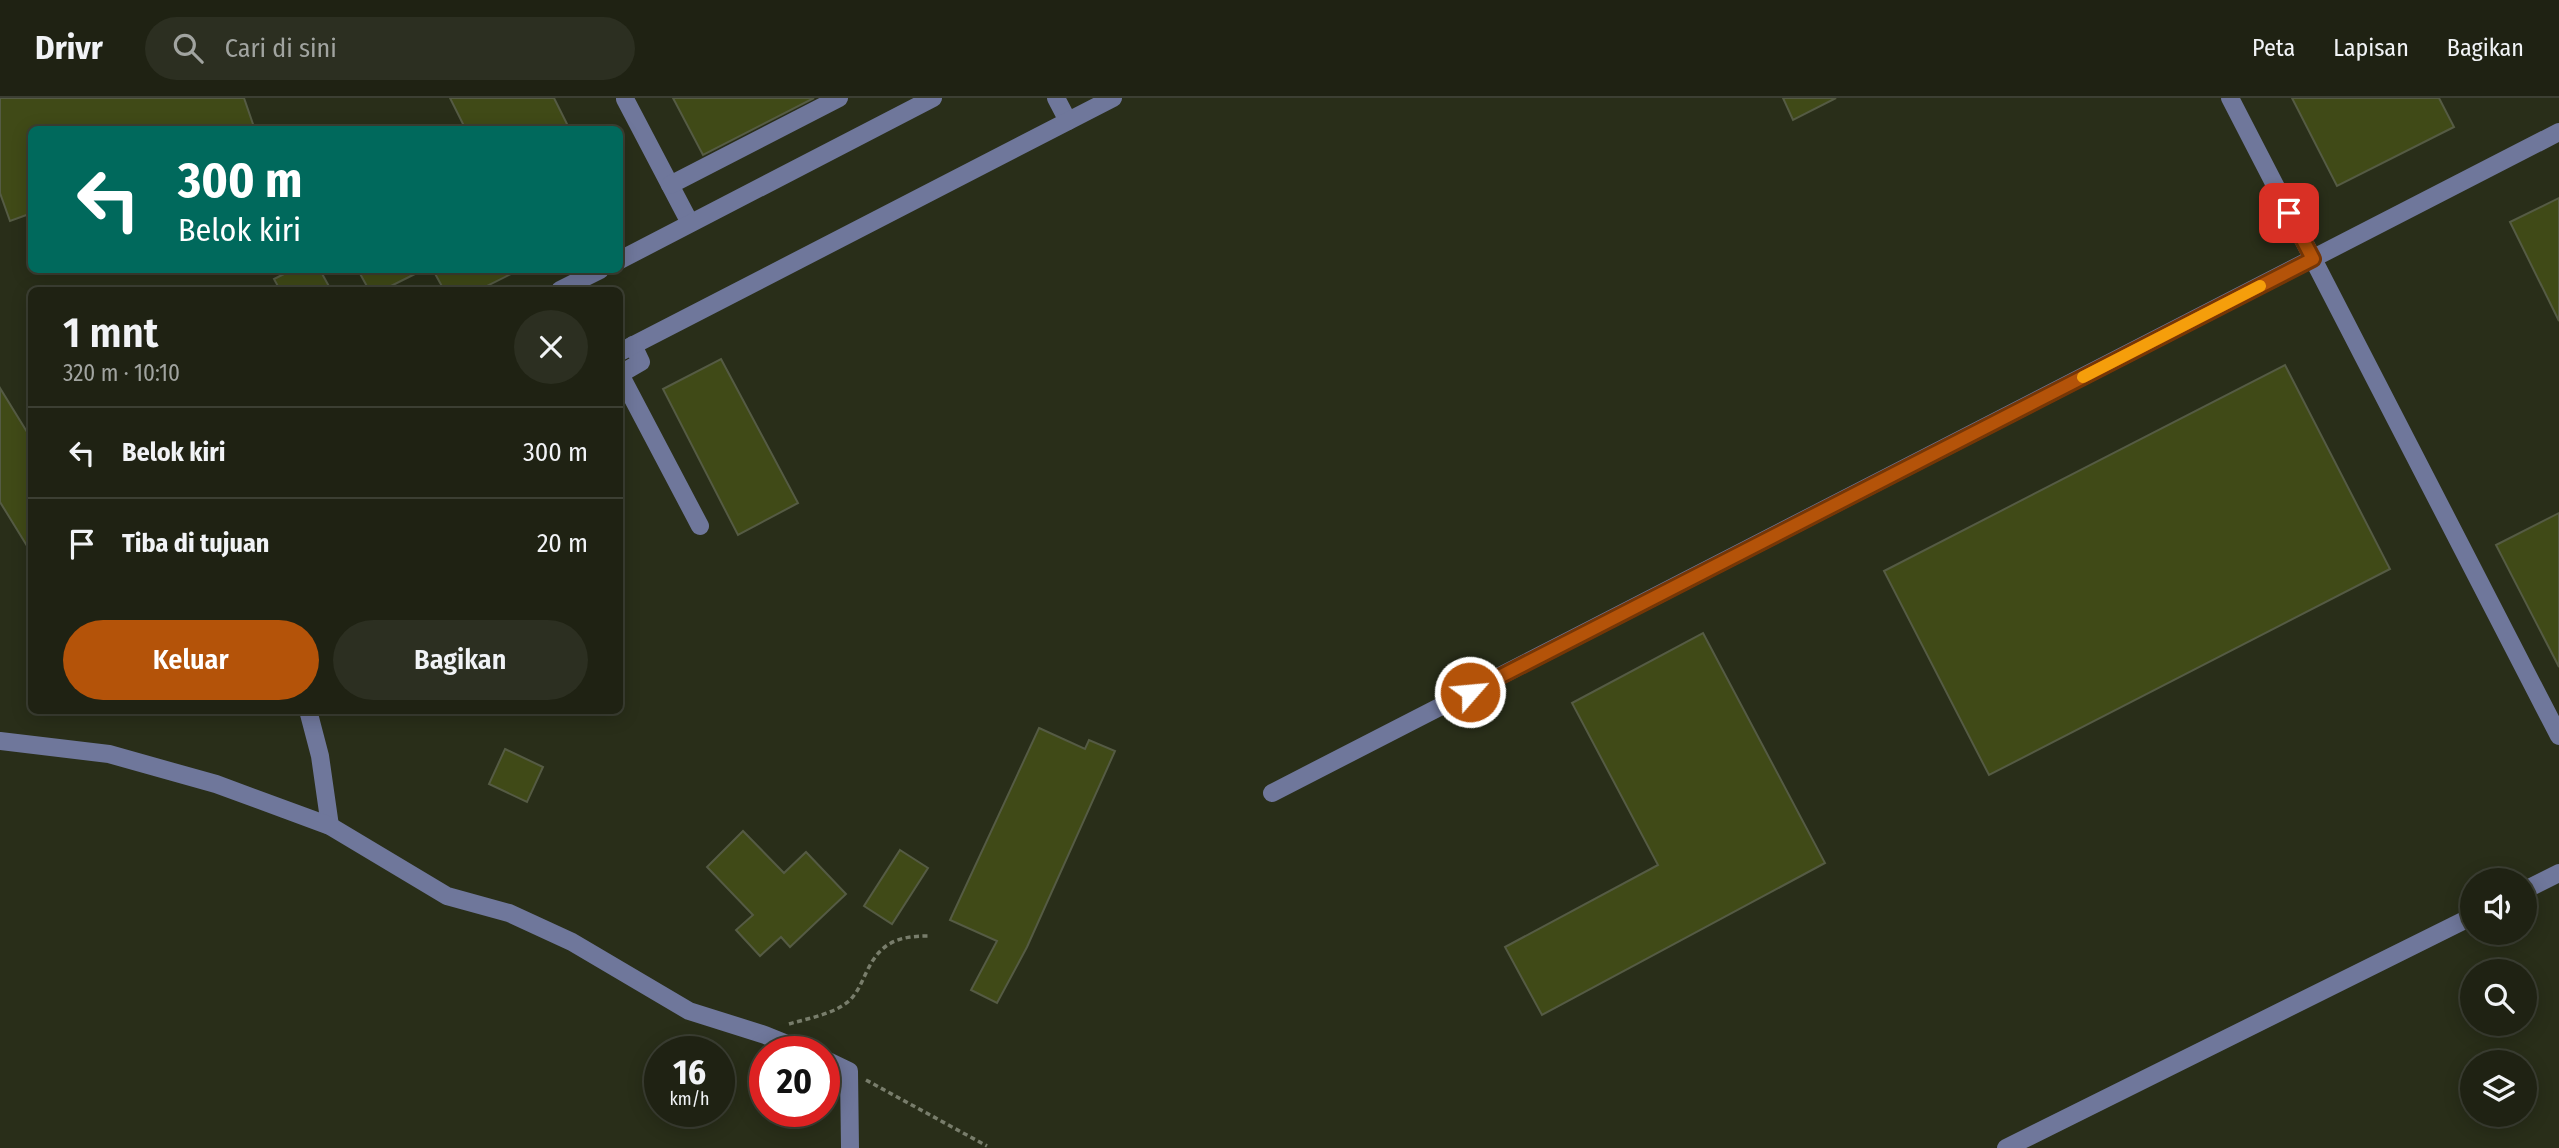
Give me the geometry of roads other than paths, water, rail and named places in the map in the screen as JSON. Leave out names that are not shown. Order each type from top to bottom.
[{"type":"street","points":[[670,185],[839,98]]},
{"type":"street","points":[[623,258],[933,98]]},
{"type":"street","points":[[1056,98],[1068,121]]},
{"type":"street","points":[[623,372],[641,362],[626,349],[1113,98]]},
{"type":"street","points":[[2230,98],[2559,736]]},
{"type":"street","points":[[625,99],[690,223]]},
{"type":"street","points":[[1272,793],[2559,132]]},
{"type":"street","points":[[565,287],[594,273]]},
{"type":"street","points":[[623,380],[700,526]]},
{"type":"street","points":[[309,714],[320,756],[330,826]]},
{"type":"street","points":[[0,741],[109,754],[216,784],[330,826],[447,896],[509,913],[572,942],[689,1011],[767,1036]]},
{"type":"street","points":[[2537,884],[2559,873]]},
{"type":"street","points":[[2006,1148],[2460,922]]},
{"type":"street","points":[[840,1067],[849,1071],[849,1148]]}]
